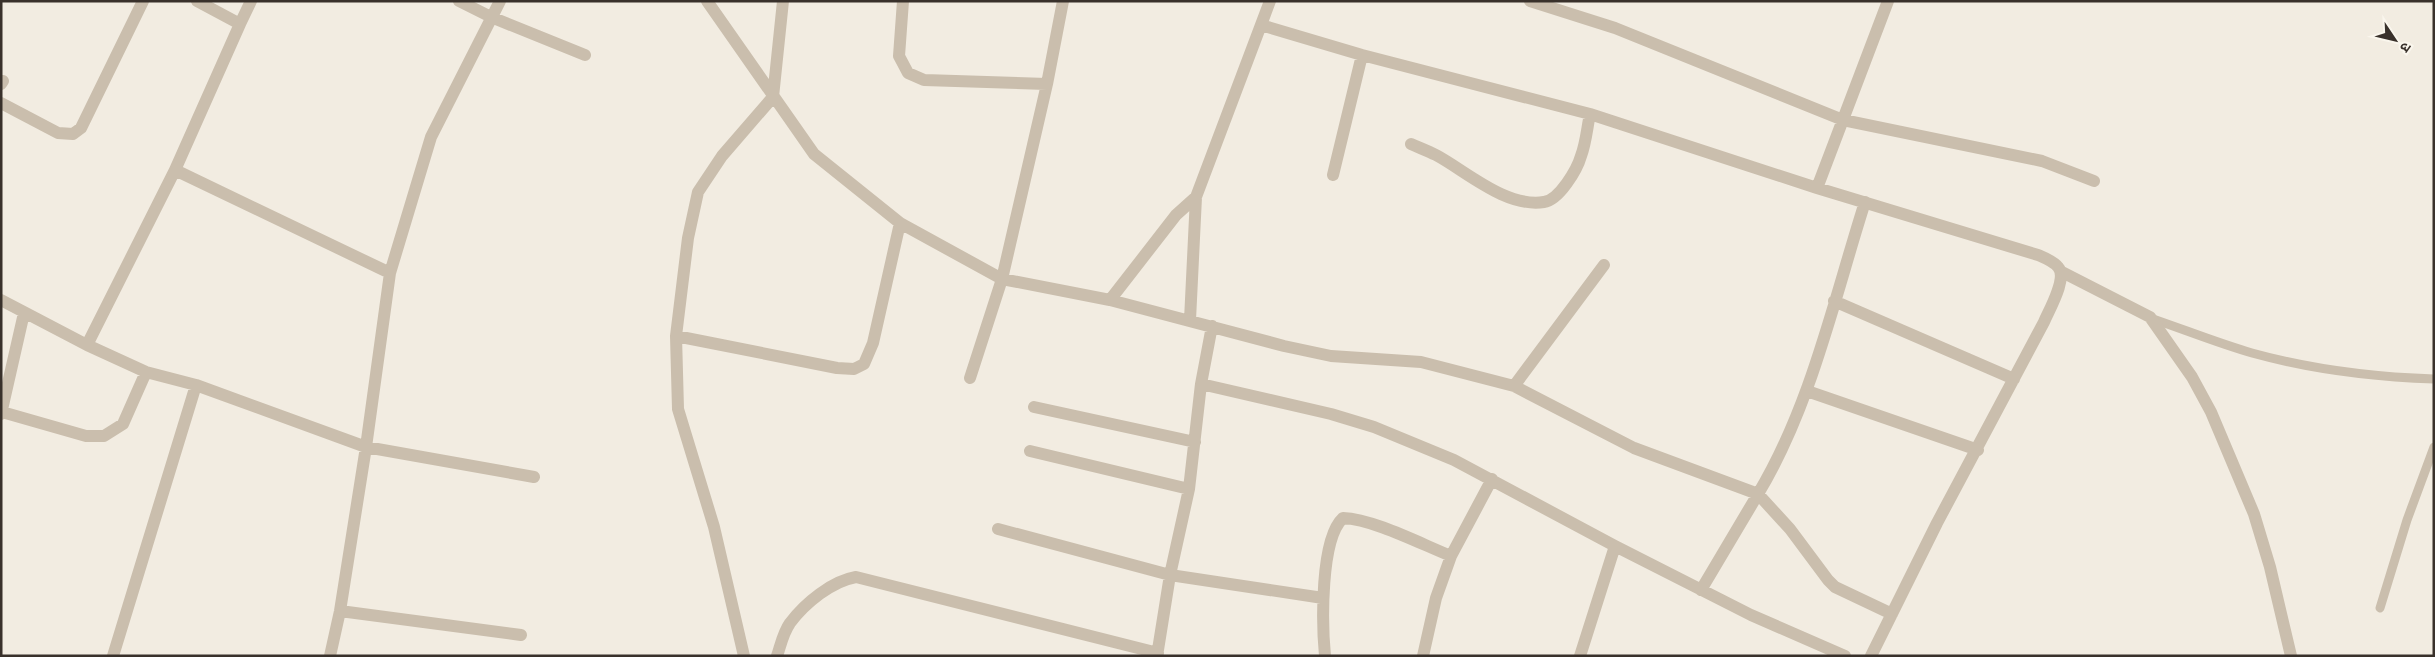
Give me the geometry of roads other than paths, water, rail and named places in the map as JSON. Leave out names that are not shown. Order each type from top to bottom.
[{"type":"street","points":[[1,103],[58,133],[73,134],[81,128],[143,1]]},
{"type":"street","points":[[197,1],[240,24]]},
{"type":"street","points":[[87,346],[174,170],[251,1]]},
{"type":"street","points":[[459,1],[491,17],[584,55]]},
{"type":"street","points":[[330,656],[340,611],[366,447],[390,273],[431,137],[500,1]]},
{"type":"street","points":[[707,1],[814,154],[900,223],[1002,278],[1110,300],[1284,346],[1322,354],[1421,362],[1514,386],[1634,448],[1758,494],[1790,529],[1828,580],[1843,591],[1892,614]]},
{"type":"street","points":[[744,656],[714,527],[678,409],[676,336],[688,238],[698,192],[722,156],[773,97],[783,1]]},
{"type":"street","points":[[903,1],[899,56],[908,73],[924,80],[1047,84]]},
{"type":"street","points":[[970,378],[1002,278],[1047,84],[1064,1]]},
{"type":"street","points":[[1190,320],[1196,197],[1270,1]]},
{"type":"street","points":[[1530,1],[1614,28],[1843,120],[2042,161],[2094,182]]},
{"type":"street","points":[[1817,188],[1888,1]]},
{"type":"street","points":[[1261,25],[1362,56],[1590,114],[1817,188],[2038,255],[2058,266],[2062,272],[2150,318],[2192,377],[2211,412],[2254,514],[2270,567],[2292,656]]},
{"type":"street","points":[[1333,175],[1362,56]]},
{"type":"street","points":[[1411,144],[1436,155],[1469,177],[1499,193],[1515,198],[1544,202],[1552,199],[1576,170],[1582,155],[1590,114]]},
{"type":"street","points":[[174,170],[390,273]]},
{"type":"street","points":[[1110,300],[1176,215],[1196,197]]},
{"type":"street","points":[[1702,590],[1773,470],[1807,391],[1865,202]]},
{"type":"street","points":[[676,336],[837,368],[854,369],[864,364],[873,343],[900,223]]},
{"type":"street","points":[[1514,386],[1604,265]]},
{"type":"street","points":[[1871,656],[1937,523],[1978,450],[2044,322],[2059,287],[2062,272]]},
{"type":"street","points":[[1,300],[87,346],[146,372],[196,385],[366,447],[534,477]]},
{"type":"street","points":[[1834,301],[2014,379]]},
{"type":"street","points":[[24,312],[1,413],[86,436],[104,436],[123,424],[146,372]]},
{"type":"street","points":[[777,656],[784,635],[791,622],[828,588],[843,579],[856,577],[1158,654],[1170,575],[1189,489],[1201,384],[1212,326]]},
{"type":"street","points":[[1201,384],[1331,414],[1374,428],[1454,460],[1615,546],[1751,615],[1845,656]]},
{"type":"street","points":[[113,656],[196,385]]},
{"type":"street","points":[[1807,391],[1978,450]]},
{"type":"street","points":[[1034,407],[1195,442]]},
{"type":"street","points":[[1030,451],[1189,489]]},
{"type":"street","points":[[1423,656],[1436,598],[1451,556],[1492,479]]},
{"type":"street","points":[[1325,656],[1323,598],[1329,550],[1336,524],[1343,518],[1361,521],[1451,556]]},
{"type":"street","points":[[998,529],[1170,575],[1323,598]]},
{"type":"street","points":[[1580,656],[1615,546]]},
{"type":"street","points":[[340,611],[521,635]]},
{"type":"lane","points":[[2150,318],[2251,352],[2304,364],[2395,378],[2434,379]]},
{"type":"lane","points":[[2380,608],[2407,520],[2434,447]]}]
